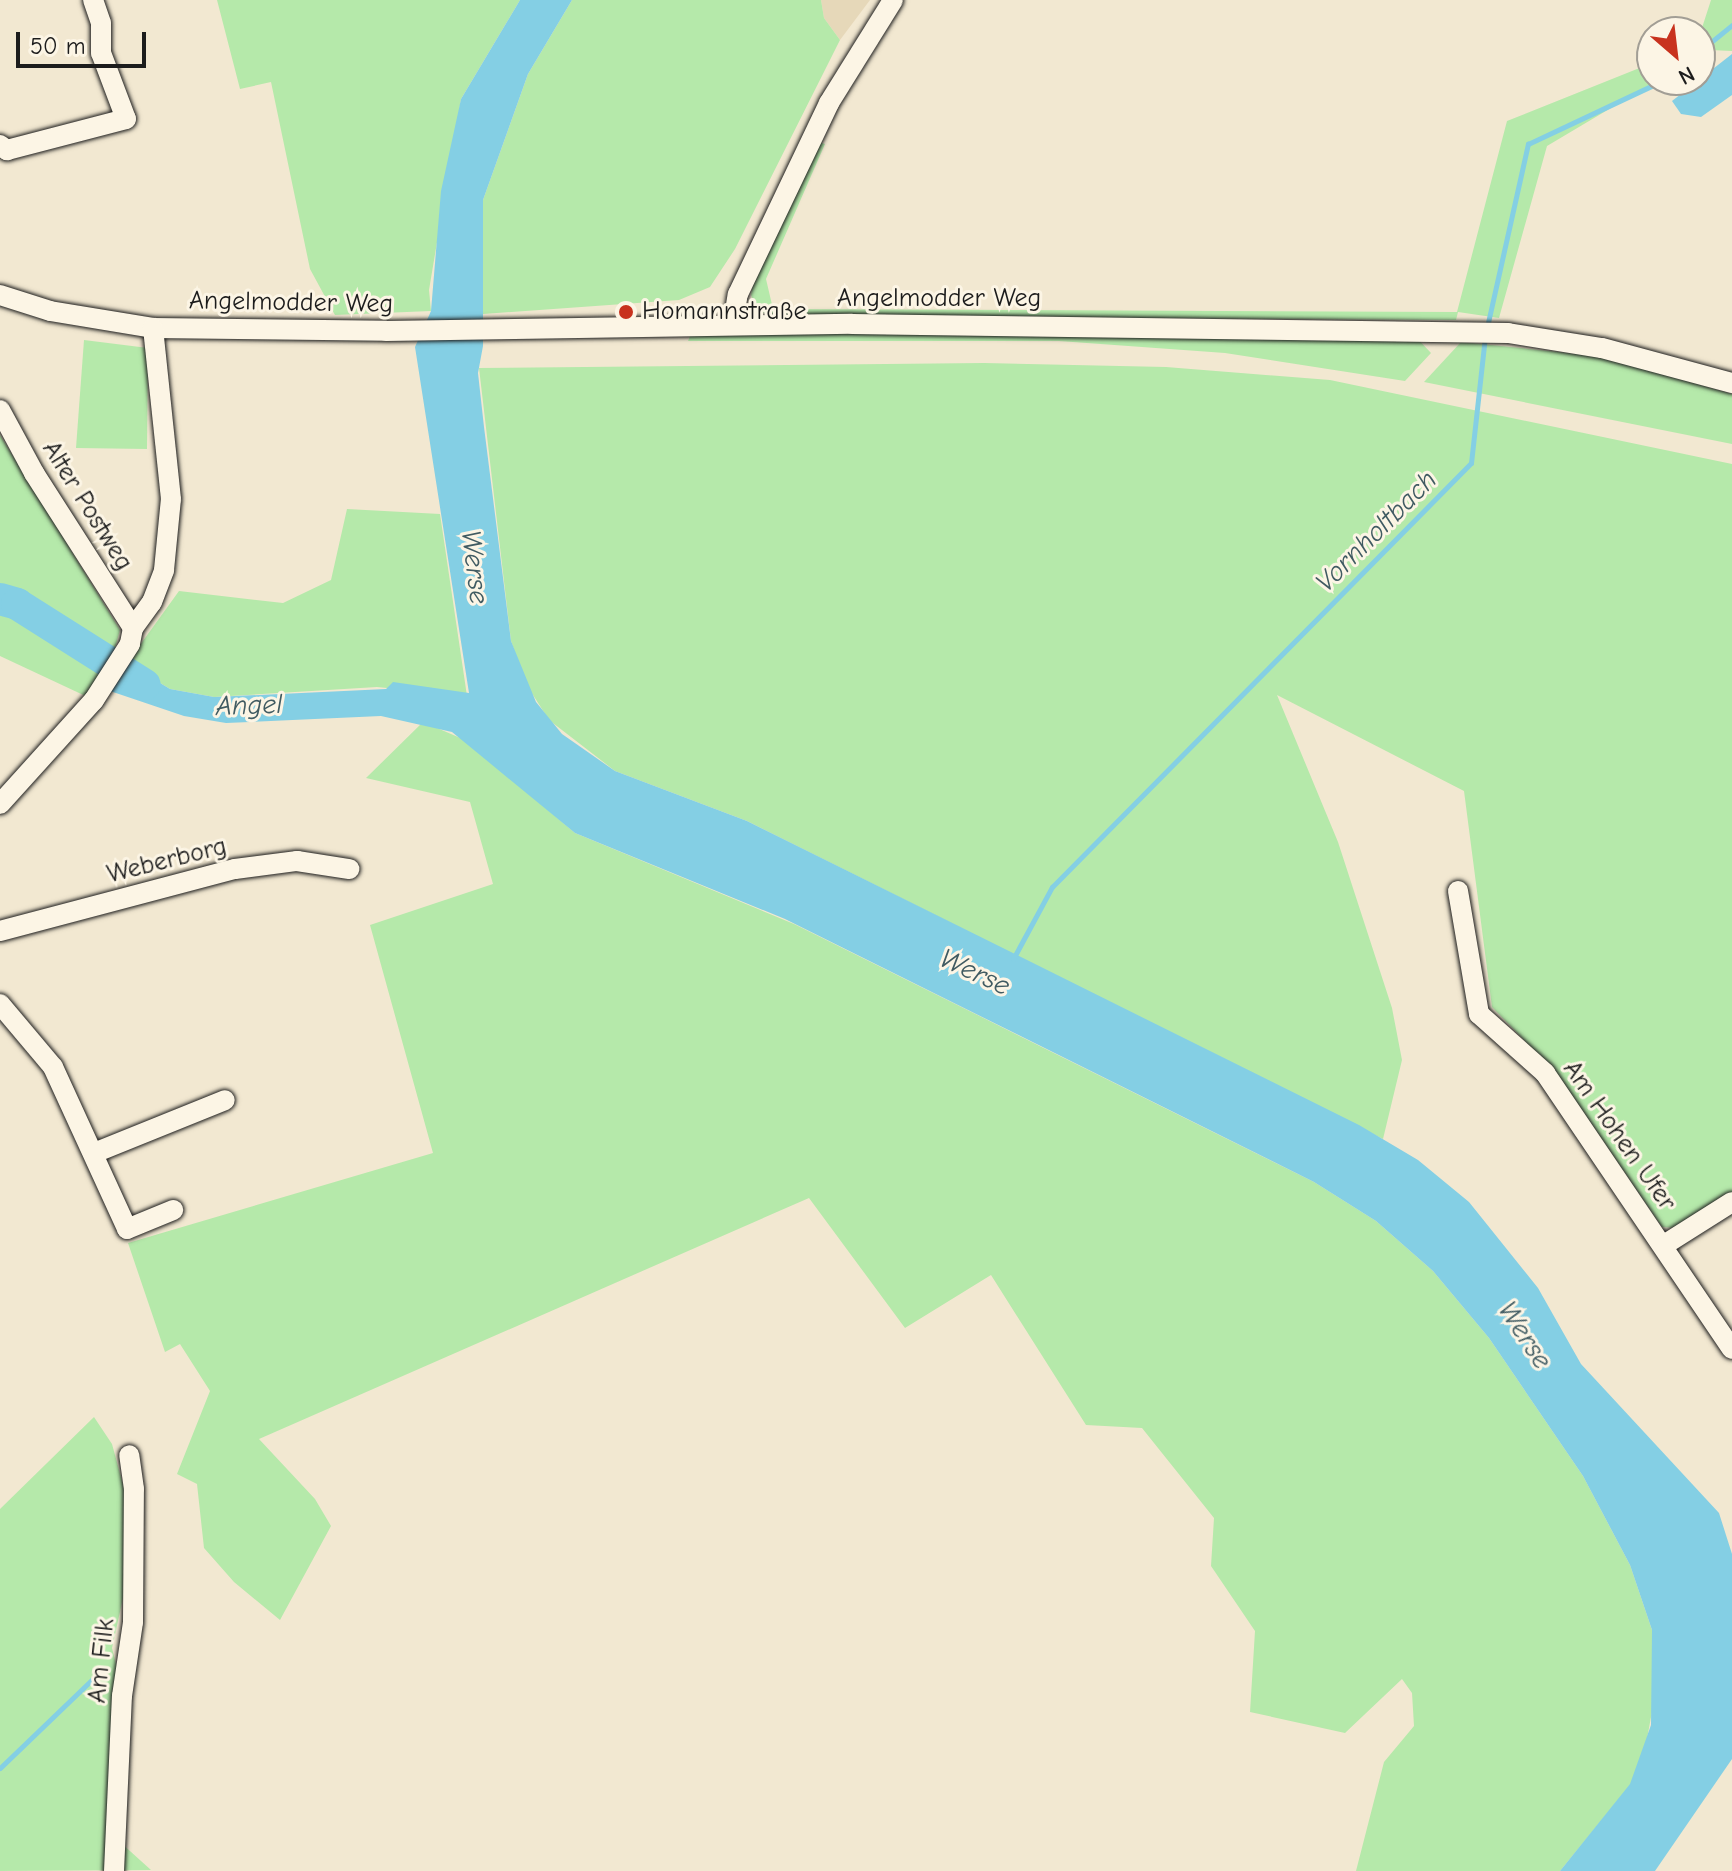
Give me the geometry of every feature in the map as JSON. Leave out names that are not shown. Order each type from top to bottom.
[{"type":"street","points":[[0,145],[7,150],[113,132],[126,119],[101,53],[101,23],[93,0]]},
{"type":"street","points":[[733,324],[738,294],[829,103],[893,0]]},
{"type":"street","name":"Angelmodder Weg","points":[[0,295],[50,311],[153,328],[412,330],[733,324],[1508,333],[1602,348],[1732,383]]},
{"type":"street","name":"Alter Postweg","points":[[0,804],[100,691],[123,656],[133,628],[152,602],[164,570],[171,499],[170,455],[153,328]]},
{"type":"street","name":"Alter Postweg","points":[[0,410],[34,473],[133,628]]},
{"type":"street","name":"Weberborg","points":[[0,931],[235,869],[297,861],[349,869]]},
{"type":"street","name":"Am Hohen Ufer","points":[[1458,891],[1479,1014],[1545,1073],[1732,1349]]},
{"type":"street","points":[[0,1004],[53,1067],[127,1229],[173,1210]]},
{"type":"street","points":[[94,1153],[225,1100]]},
{"type":"street","name":"Am Hohen Ufer","points":[[1664,1245],[1732,1202]]},
{"type":"street","name":"Am Filk","points":[[114,1871],[122,1696],[133,1622],[134,1489],[129,1455]]},
{"type":"shaded area","points":[[821,0],[870,0],[840,40],[824,18]]},
{"type":"green space","points":[[217,0],[520,0],[461,99],[429,290],[431,311],[335,315],[310,269],[271,82],[240,89]]},
{"type":"green space","points":[[572,0],[821,0],[824,18],[840,40],[735,249],[710,287],[679,300],[483,314],[483,200],[528,74]]},
{"type":"green space","points":[[1711,0],[1732,0],[1732,51],[1716,50],[1716,16],[1706,16]]},
{"type":"green space","points":[[1636,69],[1636,93],[1547,146],[1499,318],[1458,312],[1456,320],[772,316],[757,310],[751,295],[754,277],[818,142],[825,144],[766,279],[773,309],[1457,312],[1507,121]]},
{"type":"green space","points":[[738,333],[1414,335],[1431,353],[1405,381],[1225,353],[1059,341],[688,341],[690,336]]},
{"type":"green space","points":[[84,340],[148,348],[147,449],[76,448]]},
{"type":"green space","points":[[1461,342],[1599,356],[1732,394],[1732,444],[1424,382]]},
{"type":"green space","points":[[984,363],[1166,367],[1330,380],[1732,464],[1732,1193],[1676,1228],[1662,1227],[1559,1076],[1492,1007],[1464,791],[1277,695],[1338,842],[1392,1008],[1402,1060],[1383,1139],[747,821],[615,771],[549,720],[526,684],[511,641],[479,368]]},
{"type":"green space","points":[[0,435],[120,630],[114,652],[24,594],[0,587]]},
{"type":"green space","points":[[347,509],[440,514],[467,696],[377,687],[214,697],[170,689],[127,663],[179,591],[283,603],[331,580]]},
{"type":"green space","points":[[0,599],[17,604],[98,673],[100,691],[94,700],[0,656]]},
{"type":"green space","points":[[423,722],[465,740],[575,833],[794,924],[1314,1182],[1376,1221],[1433,1271],[1489,1338],[1583,1476],[1630,1565],[1652,1630],[1655,1695],[1645,1750],[1631,1784],[1560,1871],[1356,1871],[1384,1762],[1414,1726],[1412,1693],[1402,1679],[1345,1733],[1250,1712],[1255,1631],[1211,1566],[1214,1518],[1142,1428],[1086,1425],[991,1275],[905,1328],[809,1198],[259,1439],[315,1499],[331,1526],[280,1620],[234,1582],[204,1548],[197,1484],[177,1474],[210,1391],[180,1344],[165,1352],[128,1243],[433,1153],[370,925],[493,884],[470,802],[366,778]]},
{"type":"green space","points":[[94,1417],[112,1444],[124,1488],[127,1580],[112,1648],[119,1676],[110,1833],[151,1870],[0,1871],[0,1509]]},
{"type":"water","name":"Werse","points":[[520,0],[572,0],[528,74],[483,200],[483,346],[478,373],[511,641],[536,702],[562,734],[615,771],[747,821],[1359,1125],[1418,1160],[1469,1202],[1538,1288],[1581,1364],[1719,1513],[1732,1554],[1732,1759],[1655,1871],[1560,1871],[1630,1784],[1651,1725],[1652,1630],[1630,1565],[1583,1476],[1489,1338],[1433,1271],[1376,1221],[1314,1182],[785,919],[575,833],[452,732],[381,716],[226,723],[184,716],[110,691],[127,663],[170,689],[214,697],[386,689],[393,682],[469,693],[415,347],[431,311],[441,191],[461,99]]},
{"type":"water","points":[[1732,54],[1732,95],[1701,117],[1681,114],[1672,101],[1678,96],[1716,96],[1716,67]]},
{"type":"waterway","name":"Vornholtbach","points":[[1716,38],[1732,25]]},
{"type":"waterway","name":"Vornholtbach","points":[[1487,327],[1528,144],[1636,93]]},
{"type":"waterway","name":"Vornholtbach","points":[[1013,959],[1052,887],[1471,463],[1485,337]]},
{"type":"waterway","name":"Angel","points":[[0,599],[17,604],[145,685]]},
{"type":"waterway","points":[[0,1768],[102,1670]]},
{"type":"place","name":"Homannstraße","points":[[626,312]]}]
